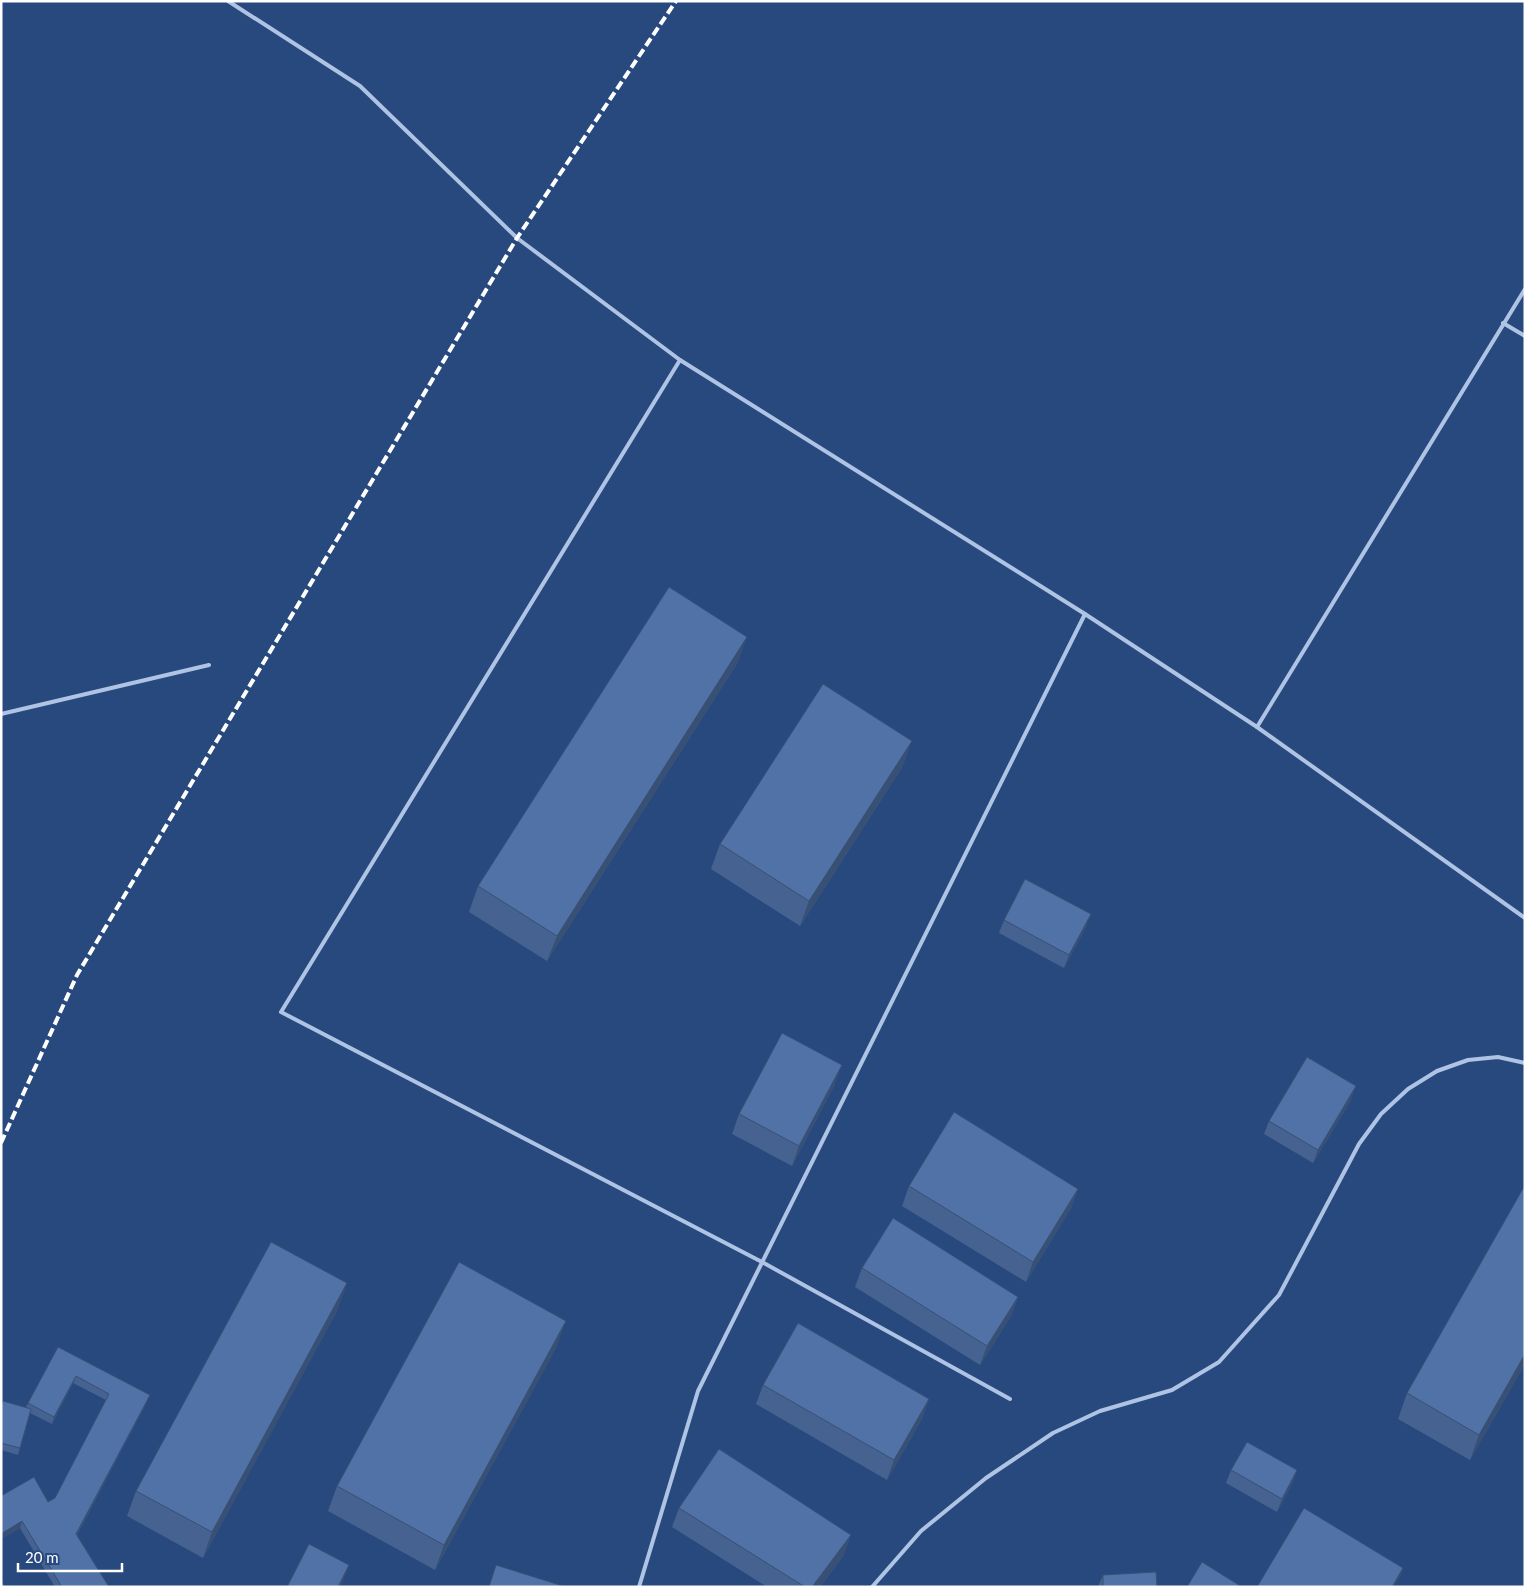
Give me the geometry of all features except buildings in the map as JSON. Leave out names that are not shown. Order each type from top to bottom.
[{"type":"lane","points":[[228,1],[360,86],[517,238],[680,360],[1085,614],[1257,727],[1525,918]]},
{"type":"lane","points":[[1257,727],[1525,289]]},
{"type":"lane","points":[[1503,324],[1525,336]]},
{"type":"lane","points":[[680,360],[281,1012],[762,1262],[1010,1400]]},
{"type":"lane","points":[[639,1587],[698,1390],[1085,614]]},
{"type":"lane","points":[[1,714],[210,666]]},
{"type":"lane","points":[[872,1587],[921,1531],[986,1478],[1052,1433],[1100,1412],[1172,1390],[1219,1362],[1279,1295],[1359,1144],[1381,1114],[1408,1089],[1437,1071],[1468,1060],[1498,1057],[1525,1063]]},
{"type":"railway","points":[[1,1143],[77,975],[517,238],[676,1]]}]
